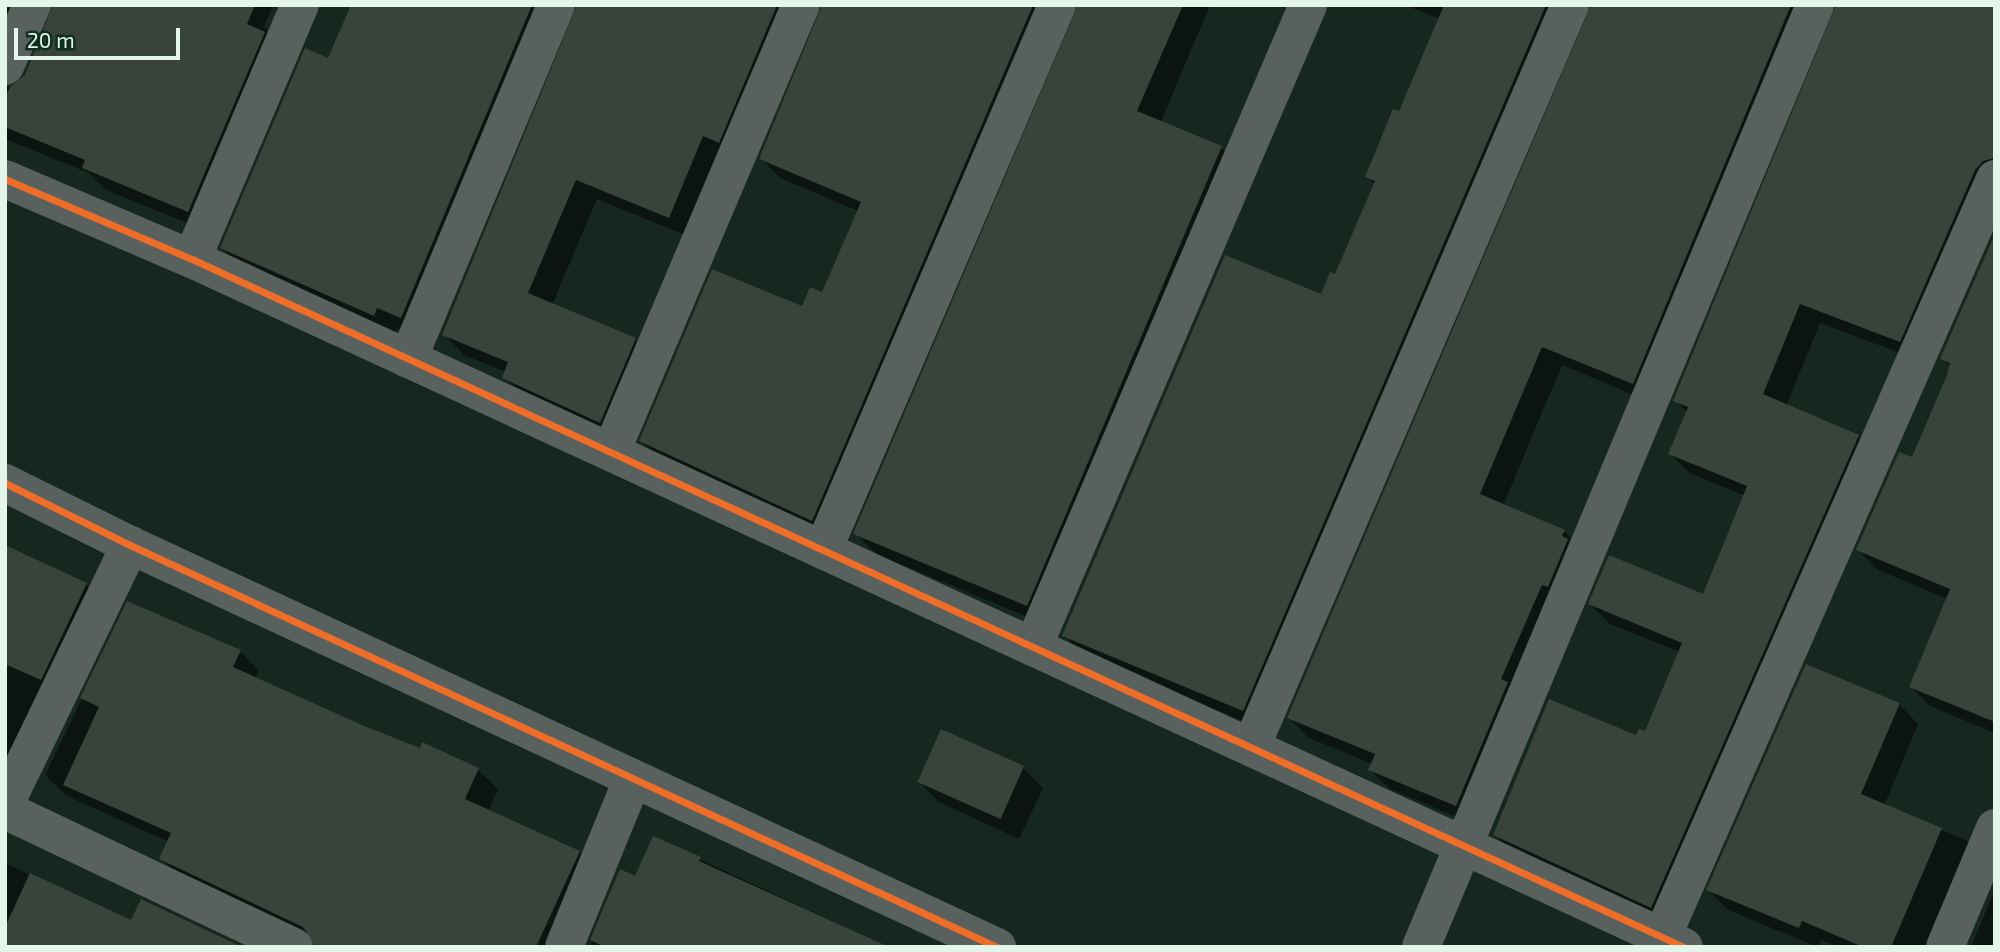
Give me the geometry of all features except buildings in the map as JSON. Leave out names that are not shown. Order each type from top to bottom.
[{"type":"street","points":[[5,66],[32,5]]},
{"type":"street","points":[[192,259],[300,5]]},
{"type":"street","points":[[408,359],[556,5]]},
{"type":"street","points":[[611,452],[801,5]]},
{"type":"street","points":[[822,550],[1057,5]]},
{"type":"street","points":[[1033,647],[1308,5]]},
{"type":"street","points":[[1251,747],[1570,5]]},
{"type":"street","points":[[1421,947],[1815,5]]},
{"type":"street","points":[[5,179],[192,259],[1673,942],[1995,179]]},
{"type":"street","points":[[5,483],[130,545],[632,780],[997,947]]},
{"type":"street","points":[[5,804],[130,545]]},
{"type":"street","points":[[564,947],[632,780]]},
{"type":"street","points":[[5,810],[275,943]]},
{"type":"street","points":[[1945,947],[1995,828]]},
{"type":"cycle path","points":[[5,179],[192,259],[1684,947]]},
{"type":"cycle path","points":[[5,483],[130,545],[997,947]]}]
